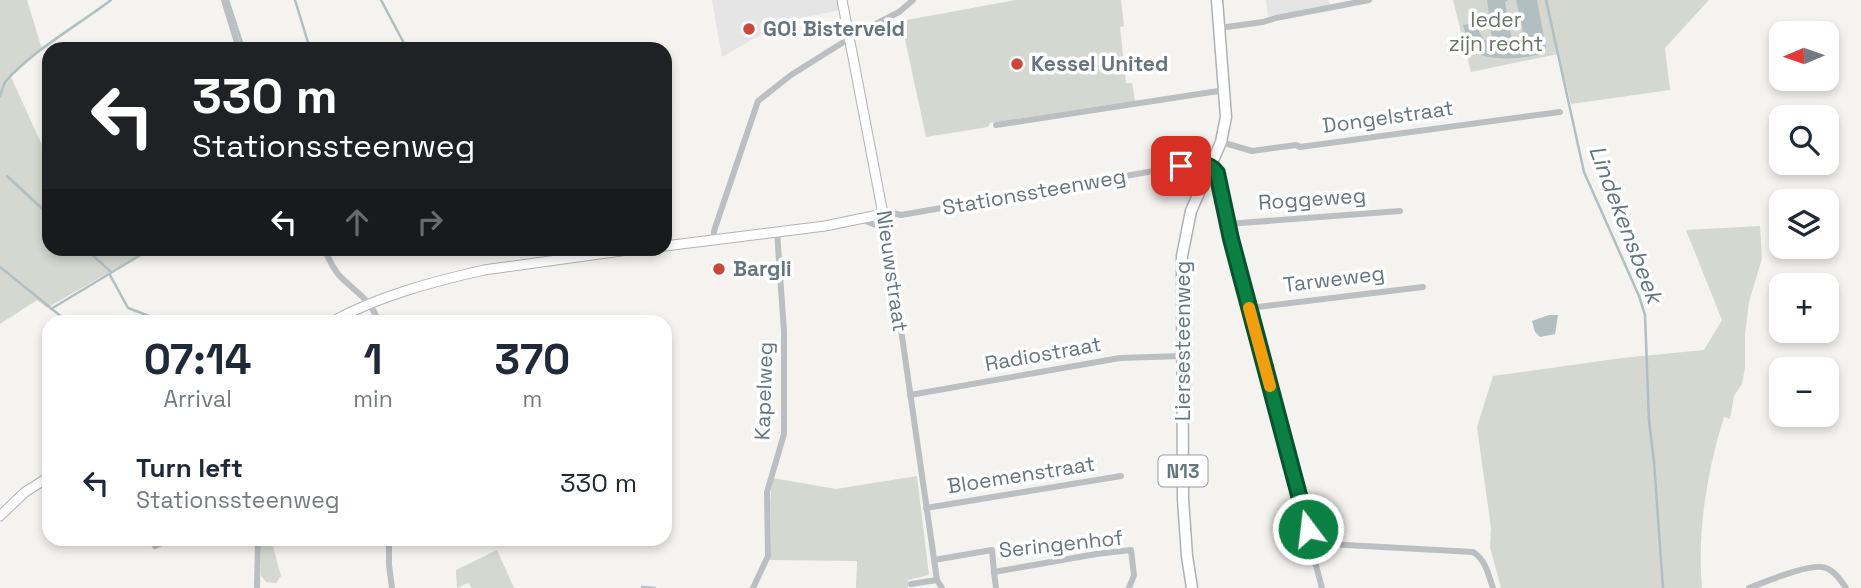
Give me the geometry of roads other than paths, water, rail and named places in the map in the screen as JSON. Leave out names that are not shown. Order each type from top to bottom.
[{"type":"main road","name":"N13","points":[[1217,0],[1226,117],[1221,142]]},
{"type":"main road","name":"Liersesteenweg","points":[[1192,588],[1185,530],[1182,256],[1191,211],[1221,142]]},
{"type":"street","points":[[224,0],[237,42]]},
{"type":"street","name":"Nieuwstraat","points":[[842,0],[884,211],[934,561]]},
{"type":"street","points":[[714,239],[713,231],[758,101],[791,75],[899,12],[914,0]]},
{"type":"street","points":[[1219,27],[1263,22],[1369,0]]},
{"type":"street","points":[[996,125],[1225,90]]},
{"type":"street","name":"Dongelstraat","points":[[1221,142],[1252,151],[1296,145],[1300,147],[1560,112]]},
{"type":"street","name":"Stationssteenweg","points":[[672,245],[863,220],[881,216],[884,211],[901,215],[1194,164],[1209,166]]},
{"type":"street","points":[[1209,166],[1217,173],[1227,223],[1322,588]]},
{"type":"street","name":"Roggeweg","points":[[1227,223],[1400,211]]},
{"type":"street","points":[[863,220],[877,226],[889,242]]},
{"type":"street","name":"Kapelweg","points":[[753,588],[768,556],[767,492],[784,434],[784,331],[777,232]]},
{"type":"street","points":[[328,256],[340,276],[376,315]]},
{"type":"street","points":[[346,315],[419,285],[484,270],[585,256]]},
{"type":"street","name":"Tarweweg","points":[[1249,308],[1423,287]]},
{"type":"street","name":"Radiostraat","points":[[910,395],[1120,358],[1182,356]]},
{"type":"street","name":"Bloemenstraat","points":[[926,508],[1121,476]]},
{"type":"street","points":[[0,514],[42,481]]},
{"type":"street","points":[[1310,543],[1473,552],[1486,565],[1493,588]]},
{"type":"street","points":[[257,588],[258,546]]},
{"type":"street","points":[[389,546],[392,588]]},
{"type":"street","name":"Seringenhof","points":[[934,561],[992,550],[994,572],[1131,550],[1134,575],[1129,588]]},
{"type":"street","points":[[934,561],[937,580],[942,588]]},
{"type":"street","points":[[1749,588],[1799,570],[1820,567],[1827,568],[1846,588]]},
{"type":"street","points":[[994,572],[996,588]]},
{"type":"street","points":[[911,584],[937,580]]},
{"type":"waterway","points":[[52,42],[111,0]]},
{"type":"waterway","points":[[228,0],[242,42]]},
{"type":"waterway","points":[[295,0],[308,42]]},
{"type":"waterway","points":[[381,0],[403,42]]},
{"type":"waterway","name":"Lindekensbeek","points":[[1546,0],[1584,172],[1645,315],[1649,421],[1663,588]]},
{"type":"waterway","points":[[0,96],[6,81],[42,49]]},
{"type":"waterway","points":[[7,176],[42,208]]},
{"type":"waterway","points":[[94,256],[111,272]]},
{"type":"waterway","points":[[51,309],[139,256]]},
{"type":"waterway","points":[[0,267],[59,315]]},
{"type":"waterway","points":[[110,275],[128,308],[146,315]]},
{"type":"waterway","points":[[642,587],[655,588]]},
{"type":"place","name":"GO! Bisterveld","points":[[749,29]]},
{"type":"place","name":"Kessel United","points":[[1017,64]]},
{"type":"place","name":"Bargli","points":[[719,269]]},
{"type":"park label","name":"Ieder zijn recht","points":[[1496,32]]}]
